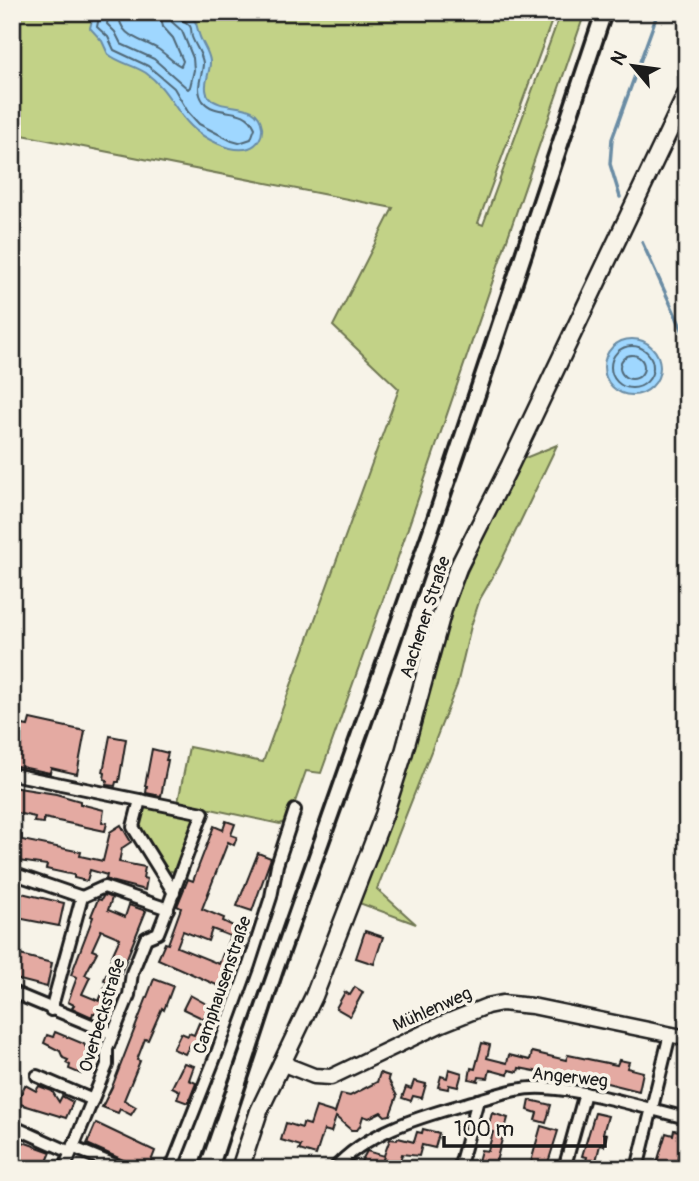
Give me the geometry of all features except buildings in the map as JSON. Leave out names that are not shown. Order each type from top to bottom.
[{"type":"main road","name":"Aachener Straße","points":[[240,1169],[259,1111],[314,996],[384,815],[444,607],[458,568],[510,465],[687,93]]},
{"type":"street","points":[[12,774],[140,800],[133,827],[174,893]]},
{"type":"street","name":"Overbeckstraße","points":[[64,1169],[107,1065],[107,1049],[129,995],[131,974],[146,938],[158,933],[203,813],[140,800]]},
{"type":"street","name":"Camphausenstraße","points":[[171,1169],[244,977],[271,897],[277,865],[295,810]]},
{"type":"street","points":[[12,873],[82,897],[104,887],[168,909]]},
{"type":"street","points":[[51,1010],[82,897]]},
{"type":"street","points":[[12,992],[113,1034]]},
{"type":"street","name":"Mühlenweg","points":[[281,1063],[314,1076],[331,1077],[442,1024],[478,1009],[502,1003],[532,1006],[687,1038]]},
{"type":"street","points":[[637,1169],[670,1034]]},
{"type":"street","name":"Overbeckstraße","points":[[37,1076],[93,1100]]},
{"type":"street","name":"Angerweg","points":[[334,1169],[357,1148],[399,1125],[524,1088],[585,1094],[687,1118]]},
{"type":"street","points":[[564,1169],[585,1094]]},
{"type":"street","points":[[459,1169],[478,1100]]},
{"type":"street","points":[[12,1126],[125,1169]]},
{"type":"green space","points":[[12,12],[555,12],[478,223],[483,225],[561,12],[585,12],[321,773],[306,771],[289,819],[280,824],[178,802],[189,747],[263,762],[399,389],[333,326],[393,208],[12,133]]},
{"type":"green space","points":[[557,445],[499,566],[480,599],[457,685],[377,889],[416,924],[359,903],[410,761],[451,606],[520,460]]},
{"type":"green space","points":[[143,804],[192,816],[194,821],[174,872],[169,874],[165,871],[138,828]]},
{"type":"water","points":[[94,12],[150,12],[162,15],[181,12],[195,21],[210,61],[206,84],[209,97],[215,102],[254,112],[262,127],[259,140],[252,147],[234,149],[218,144],[196,131],[154,79],[108,54],[102,41],[90,28]]},
{"type":"water","points":[[627,339],[637,339],[652,347],[658,356],[658,378],[652,387],[637,395],[627,395],[609,383],[604,372],[604,362],[616,344]]},
{"type":"waterway","points":[[620,197],[610,164],[612,139],[658,12]]},
{"type":"waterway","points":[[642,242],[687,340]]},
{"type":"railway","points":[[198,1169],[430,508],[595,12]]},
{"type":"railway","points":[[219,1169],[283,973],[485,398],[613,12]]}]
